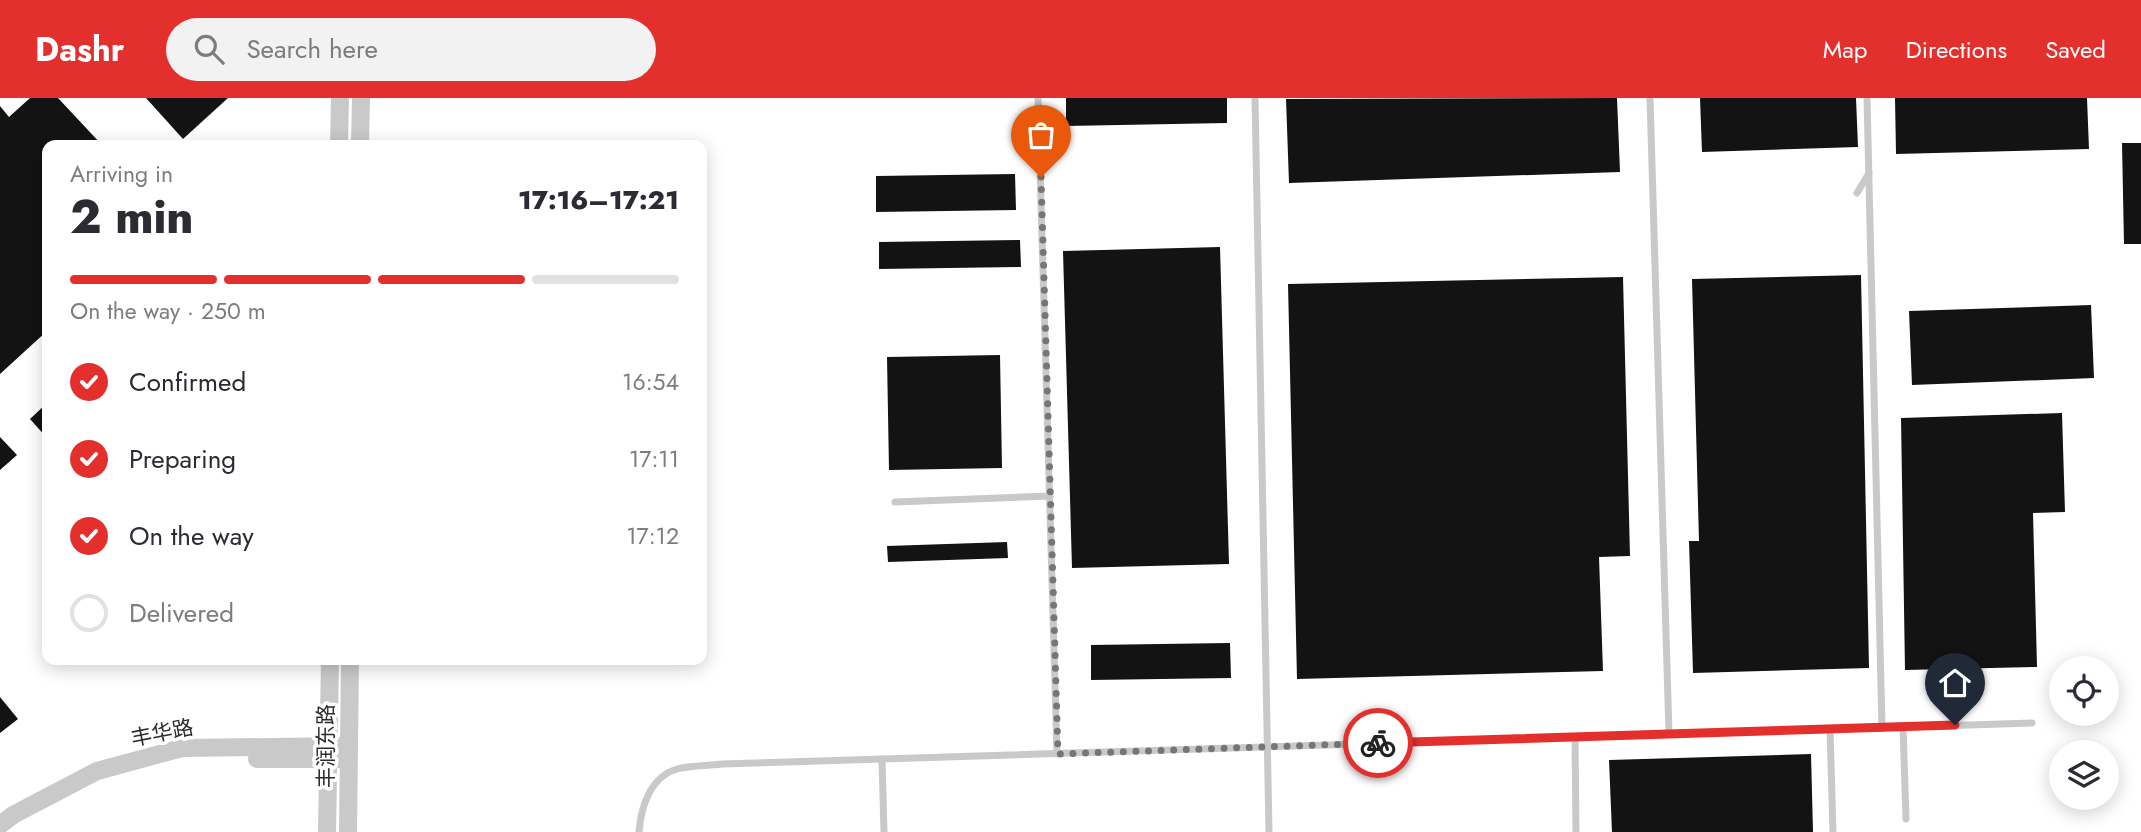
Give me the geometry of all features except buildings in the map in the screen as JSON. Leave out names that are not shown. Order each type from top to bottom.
[{"type":"street","points":[[339,140],[340,98]]},
{"type":"street","points":[[360,140],[361,98]]},
{"type":"street","name":"丰润东路","points":[[327,832],[330,665]]},
{"type":"street","name":"丰润东路","points":[[348,832],[350,665]]},
{"type":"street","name":"丰华路","points":[[0,825],[97,771],[182,748],[348,752]]},
{"type":"street","name":"丰华路","points":[[8,832],[22,821],[104,780],[182,759],[328,752]]},
{"type":"lane","points":[[1038,98],[1058,754]]},
{"type":"lane","points":[[1255,98],[1269,832]]},
{"type":"lane","points":[[1650,98],[1669,734]]},
{"type":"lane","points":[[1867,98],[1882,728]]},
{"type":"lane","points":[[1857,193],[1869,173]]},
{"type":"lane","points":[[895,502],[1050,496]]},
{"type":"lane","points":[[639,832],[640,817],[648,794],[667,774],[678,768],[722,764],[2032,723]]},
{"type":"lane","points":[[1903,727],[1906,819]]},
{"type":"lane","points":[[1830,729],[1833,832]]},
{"type":"lane","points":[[1575,737],[1576,832]]},
{"type":"lane","points":[[882,759],[884,832]]},
{"type":"way so far","points":[[1041,177],[1058,754],[1378,743]]},
{"type":"route","points":[[1378,743],[1955,725]]}]
